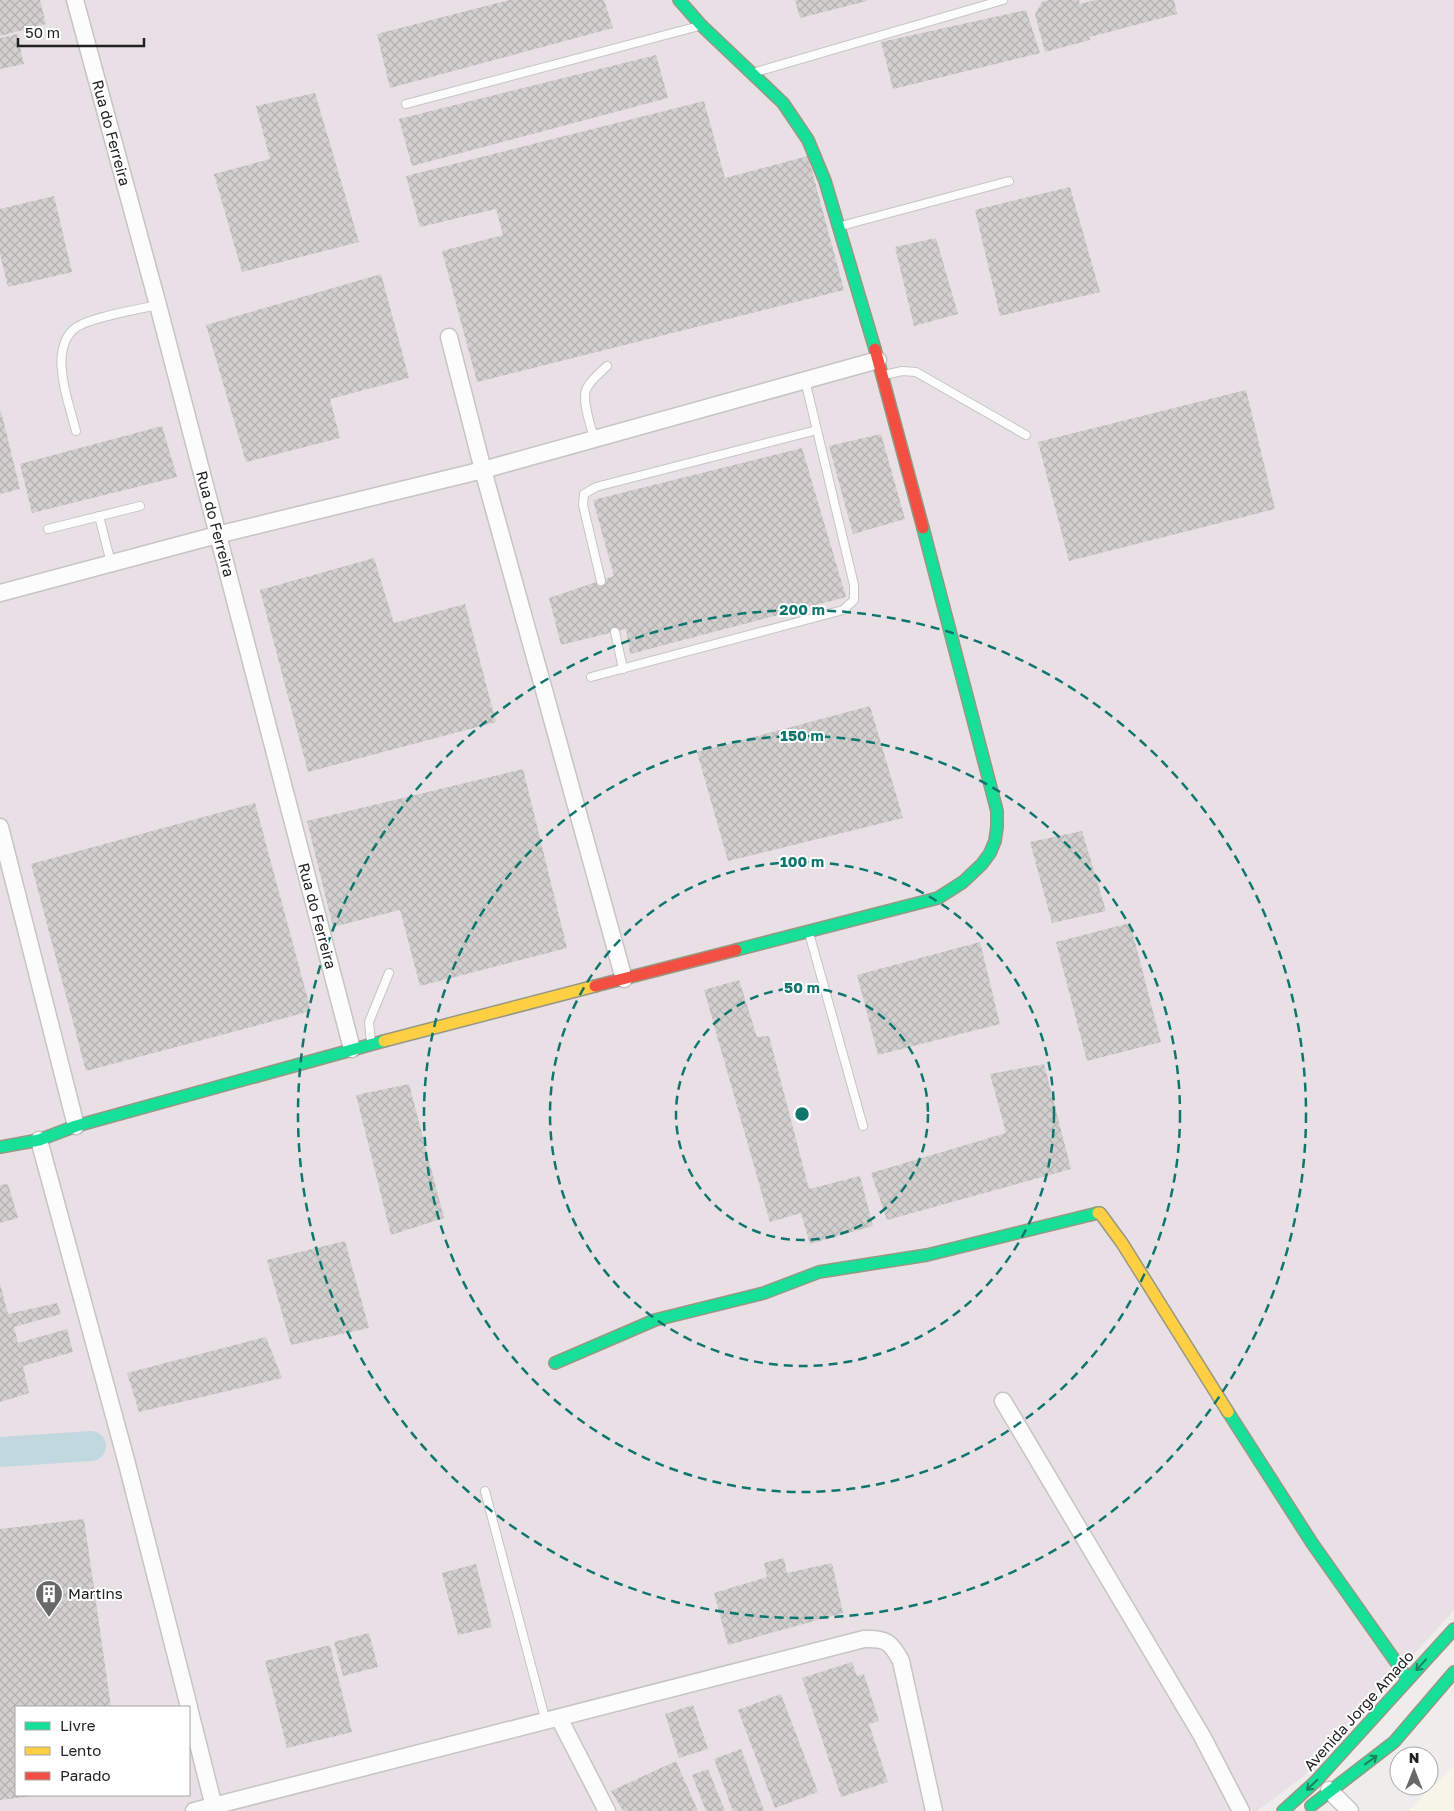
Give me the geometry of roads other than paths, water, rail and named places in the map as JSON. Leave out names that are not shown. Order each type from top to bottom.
[{"type":"street","name":"Rua do Ferreira","points":[[75,0],[158,305],[352,1049]]},
{"type":"street","points":[[0,1147],[39,1140],[76,1126],[352,1049],[938,898],[961,885],[979,869],[989,854],[996,833],[997,812],[990,781],[880,367],[825,181],[808,140],[783,103],[701,25],[679,0]]},
{"type":"street","points":[[449,337],[483,470],[624,979]]},
{"type":"street","points":[[0,593],[217,535],[483,470],[805,380],[880,367]]},
{"type":"street","points":[[0,827],[76,1126]]},
{"type":"street","points":[[39,1140],[128,1470],[188,1706]]},
{"type":"street","points":[[555,1363],[655,1320],[764,1293],[819,1272],[927,1255],[1100,1213],[1122,1243],[1242,1436],[1312,1543],[1408,1679]]},
{"type":"street","points":[[1004,1401],[1202,1736],[1241,1811]]},
{"type":"street","name":"Avenida Jorge Amado","points":[[1283,1811],[1316,1782],[1454,1629]]},
{"type":"street","points":[[194,1811],[214,1809],[864,1639],[877,1638],[888,1642],[895,1648],[901,1661],[934,1811]]},
{"type":"street","name":"Avenida Jorge Amado","points":[[1304,1811],[1394,1742],[1454,1672]]},
{"type":"street","points":[[190,1712],[214,1809]]},
{"type":"street","points":[[552,1720],[607,1811]]},
{"type":"street","points":[[1329,1790],[1350,1811]]},
{"type":"lane","points":[[752,74],[786,62],[1003,0]]},
{"type":"lane","points":[[406,104],[701,25]]},
{"type":"lane","points":[[839,227],[1010,181]]},
{"type":"lane","points":[[76,431],[62,370],[62,356],[66,339],[73,329],[86,322],[158,305]]},
{"type":"lane","points":[[594,438],[585,403],[585,391],[607,366]]},
{"type":"lane","points":[[880,367],[916,372],[1026,435]]},
{"type":"lane","points":[[591,677],[843,610],[854,600],[854,585],[805,380]]},
{"type":"lane","points":[[601,580],[583,505],[584,494],[596,487],[817,430]]},
{"type":"lane","points":[[48,529],[140,506]]},
{"type":"lane","points":[[99,516],[111,563]]},
{"type":"lane","points":[[614,632],[623,669]]},
{"type":"lane","points":[[808,931],[863,1126]]},
{"type":"lane","points":[[371,1044],[369,1022],[389,973]]},
{"type":"lane","points":[[485,1491],[552,1720]]},
{"type":"waterway","points":[[0,1452],[91,1446]]},
{"type":"place","name":"Martins","points":[[49,1618]]}]
